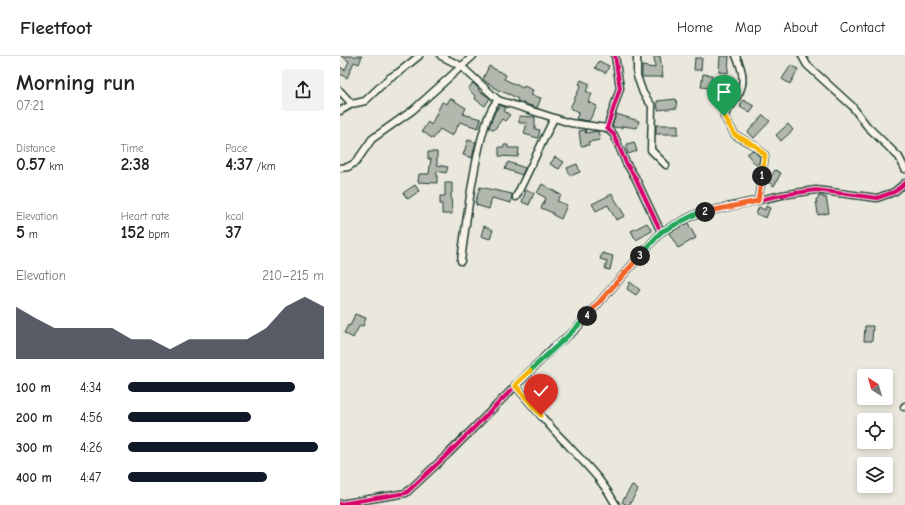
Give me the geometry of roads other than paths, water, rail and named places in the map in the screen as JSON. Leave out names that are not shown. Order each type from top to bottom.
[{"type":"street","points":[[340,111],[352,104],[365,101],[389,78],[419,56]]},
{"type":"street","points":[[442,56],[461,66],[498,100],[570,124],[607,128],[614,136],[661,232]]},
{"type":"street","points":[[340,168],[348,167],[356,162],[372,140],[413,110],[473,56]]},
{"type":"street","points":[[607,128],[620,88],[615,56]]},
{"type":"street","points":[[636,56],[637,76],[643,93],[652,106],[651,150],[666,165]]},
{"type":"street","points":[[736,56],[744,77],[740,93],[724,116],[735,135],[756,146],[765,155],[758,201]]},
{"type":"street","points":[[802,56],[807,65],[852,106],[867,126],[899,157],[905,169]]},
{"type":"street","points":[[340,91],[352,104]]},
{"type":"street","points":[[460,262],[474,171],[488,114],[494,103],[498,100]]},
{"type":"street","points":[[516,197],[554,118]]},
{"type":"street","points":[[340,504],[362,503],[406,494],[449,453],[554,347],[575,330],[661,232],[696,214],[782,195],[816,190],[877,198],[894,192],[905,183]]},
{"type":"street","points":[[515,385],[566,444],[589,466],[610,494],[616,505]]}]
